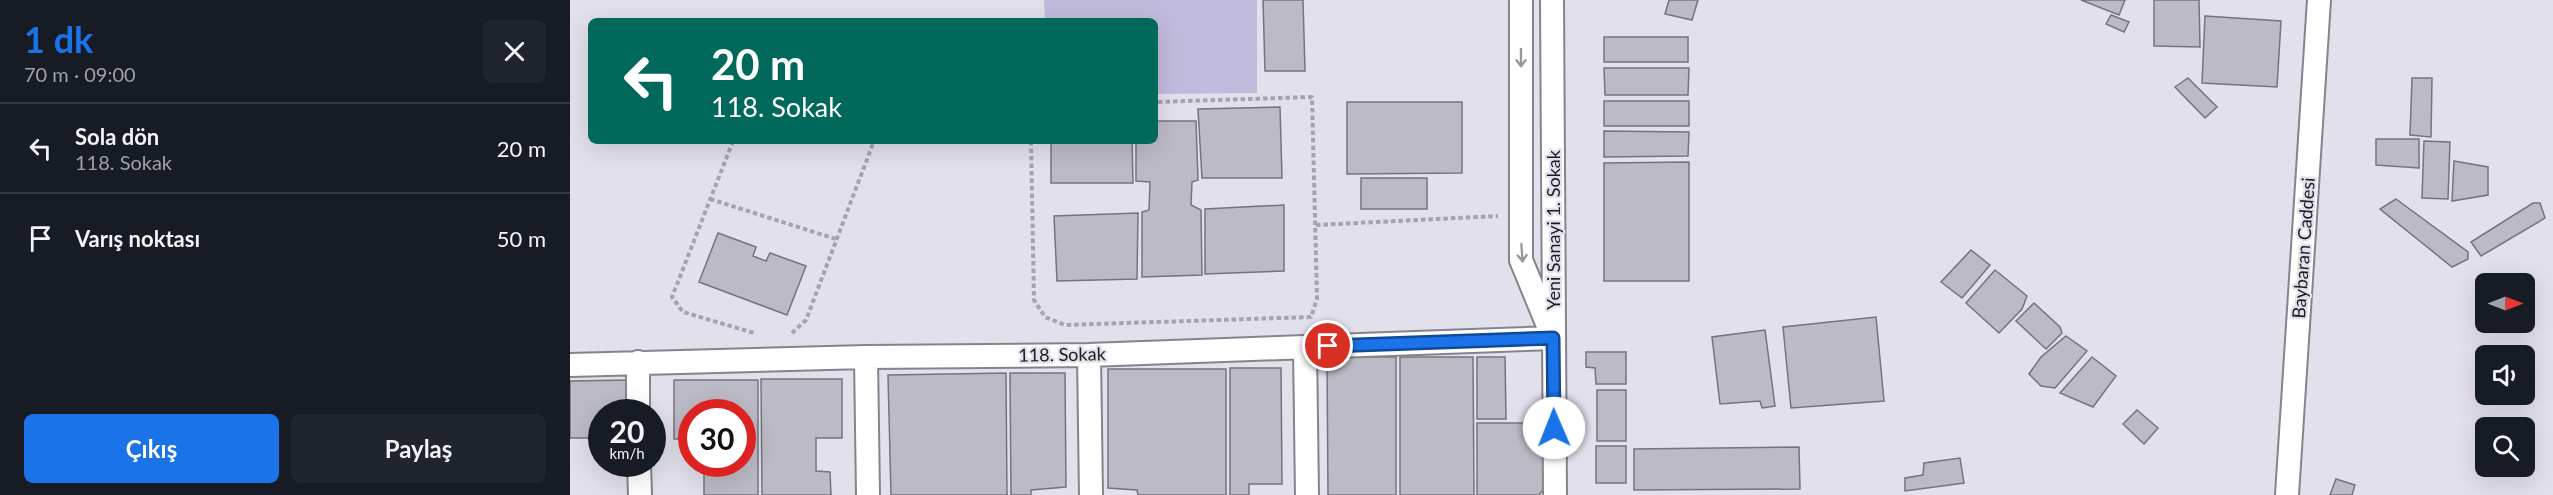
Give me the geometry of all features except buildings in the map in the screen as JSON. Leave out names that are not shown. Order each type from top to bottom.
[{"type":"street","points":[[1521,0],[1521,260],[1553,338]]},
{"type":"street","name":"Yeni Sanayi 1. Sokak","points":[[1552,0],[1555,495]]},
{"type":"street","name":"Baybaran Caddesi","points":[[2287,495],[2319,0]]},
{"type":"street","name":"118. Sokak","points":[[570,365],[1089,354],[1553,338]]},
{"type":"street","points":[[1305,347],[1307,495]]},
{"type":"street","points":[[1089,354],[1091,495]]},
{"type":"street","points":[[866,357],[867,495]]},
{"type":"street","points":[[638,362],[639,399]]},
{"type":"street","points":[[639,477],[640,495]]},
{"type":"path","points":[[1031,144],[1034,300],[1045,317],[1065,325],[1311,317],[1317,299],[1312,97],[1158,102]]},
{"type":"path","points":[[732,144],[672,297],[683,312],[757,334]]},
{"type":"path","points":[[787,337],[806,320],[873,144]]},
{"type":"path","points":[[710,199],[836,239]]},
{"type":"path","points":[[1316,225],[1521,215]]},
{"type":"shaded area","points":[[1044,0],[1257,0],[1257,93],[1158,94],[1158,18],[1045,18]]},
{"type":"route","points":[[1328,346],[1553,338],[1554,428]]}]
